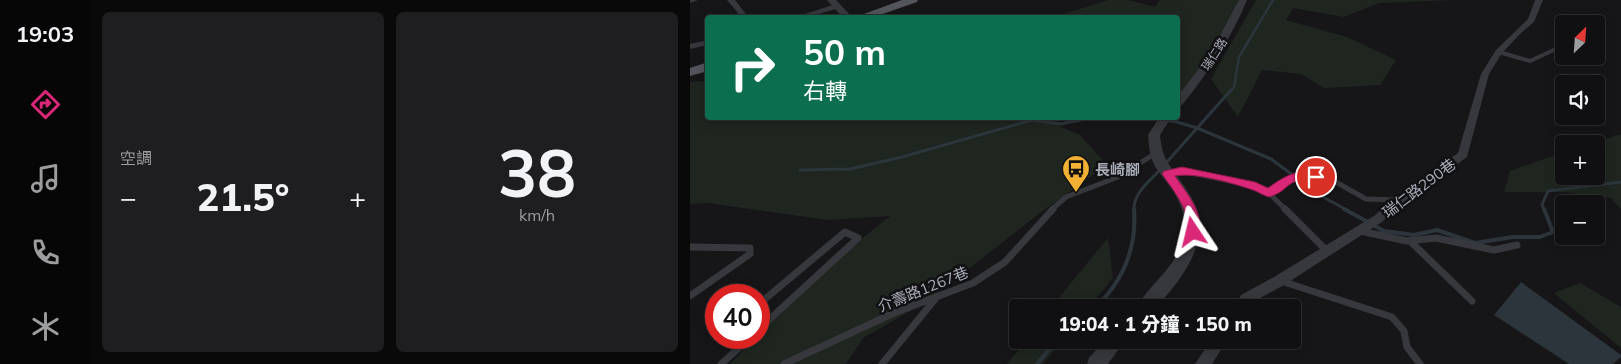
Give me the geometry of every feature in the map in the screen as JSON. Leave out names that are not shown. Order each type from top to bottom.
[{"type":"main road","points":[[867,15],[908,2],[923,0]]},
{"type":"main road","points":[[876,15],[908,2]]},
{"type":"main road","points":[[690,72],[705,67]]},
{"type":"main road","points":[[690,76],[705,71]]},
{"type":"street","points":[[732,0],[744,15]]},
{"type":"street","name":"瑞仁路","points":[[1180,101],[1200,77],[1214,56],[1233,25],[1243,0]]},
{"type":"street","name":"瑞仁路290巷","points":[[1245,299],[1279,281],[1368,225],[1463,155],[1485,74],[1499,52],[1531,20],[1539,0]]},
{"type":"street","points":[[803,15],[834,3],[846,15]]},
{"type":"street","points":[[690,47],[705,43]]},
{"type":"street","points":[[1153,299],[1167,284],[1176,270],[1193,232],[1192,216],[1187,203],[1168,174],[1161,167],[1156,152],[1154,135],[1163,120]]},
{"type":"street","points":[[1096,364],[1108,349]]},
{"type":"street","points":[[1203,364],[1214,349]]},
{"type":"lane","points":[[1499,52],[1530,61],[1555,49]]},
{"type":"lane","name":"介壽路1267巷","points":[[784,364],[894,313],[973,283],[1005,262],[1049,212],[1066,197],[1118,177],[1156,152]]},
{"type":"lane","points":[[1168,174],[1182,171],[1255,186],[1269,193],[1326,250]]},
{"type":"lane","points":[[1269,193],[1290,178],[1304,176],[1334,181],[1366,199],[1400,200]]},
{"type":"lane","points":[[1368,225],[1410,240],[1436,238],[1494,250],[1517,245]]},
{"type":"lane","points":[[770,295],[845,232],[858,238],[770,319]]},
{"type":"lane","points":[[1410,240],[1472,301]]},
{"type":"lane","points":[[690,247],[750,248],[750,254],[690,296]]},
{"type":"lane","points":[[1279,281],[1392,317],[1404,331],[1407,347],[1420,364]]},
{"type":"lane","points":[[690,288],[701,288]]},
{"type":"lane","points":[[882,364],[937,296]]},
{"type":"lane","points":[[721,364],[738,349]]},
{"type":"shaded area","points":[[1108,0],[1127,0],[1155,7],[1160,0],[1239,0],[1223,37],[1180,94],[1180,15],[1060,15]]},
{"type":"shaded area","points":[[1256,0],[1456,0],[1379,3],[1344,17],[1293,8],[1286,20],[1347,37],[1396,60],[1380,85],[1324,88],[1301,74],[1262,70],[1238,117],[1211,79]]},
{"type":"shaded area","points":[[705,81],[705,120],[1046,120],[1080,135],[1107,165],[1040,213],[926,302],[863,338],[846,364],[730,364],[744,349],[770,349],[770,322],[809,281],[890,216],[828,220],[707,203],[690,204],[690,82]]},
{"type":"shaded area","points":[[1621,134],[1621,209],[1611,198],[1605,197],[1605,195],[1562,192],[1504,192],[1510,171],[1555,155],[1555,185],[1605,185],[1605,139]]},
{"type":"shaded area","points":[[1108,238],[1113,278],[1096,299],[1058,299]]},
{"type":"shaded area","points":[[1521,282],[1621,355],[1621,357],[1613,364],[1569,364],[1494,315]]},
{"type":"shaded area","points":[[1580,283],[1621,307],[1621,348],[1554,293]]},
{"type":"shaded area","points":[[1020,349],[1056,349],[1043,364],[1007,364]]},
{"type":"waterway","points":[[1230,92],[1234,87],[1239,57],[1273,0]]},
{"type":"waterway","points":[[1197,128],[1231,90]]},
{"type":"waterway","points":[[800,170],[850,169],[902,157],[1032,120]]},
{"type":"waterway","points":[[1032,120],[1061,124],[1080,120]]},
{"type":"waterway","points":[[1164,120],[1197,128]]},
{"type":"waterway","points":[[1166,163],[1197,128]]},
{"type":"waterway","points":[[1197,128],[1271,159],[1321,196],[1347,210]]},
{"type":"waterway","points":[[1104,299],[1126,263],[1133,237],[1134,204],[1136,199],[1147,183],[1160,170]]},
{"type":"waterway","points":[[1544,210],[1542,205],[1548,191],[1621,182]]},
{"type":"waterway","points":[[1344,209],[1368,222]]},
{"type":"waterway","points":[[1373,225],[1384,231],[1414,235],[1437,230],[1475,243],[1513,237],[1540,237],[1553,232],[1544,209]]},
{"type":"waterway","points":[[1037,364],[1050,349]]},
{"type":"place","name":"長崎腳","points":[[1076,193]]},
{"type":"route","points":[[1193,232],[1192,216],[1187,203],[1168,174],[1182,171],[1200,174],[1255,186],[1269,193],[1290,178],[1316,177]]}]
